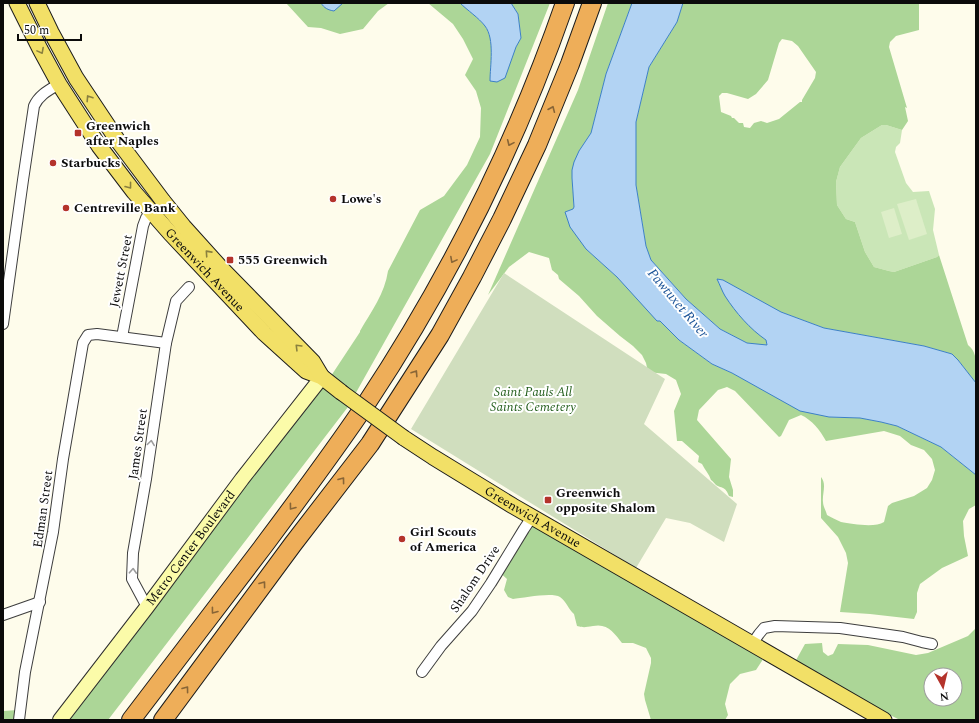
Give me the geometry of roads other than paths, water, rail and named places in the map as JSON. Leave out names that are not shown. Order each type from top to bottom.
[{"type":"highway","points":[[526,107],[556,3]]},
{"type":"highway","points":[[131,720],[331,456],[382,379],[423,313],[460,246],[494,178],[526,107],[565,3]]},
{"type":"highway","points":[[163,720],[279,562],[370,444],[440,335],[502,219],[537,145],[570,64],[592,3]]},
{"type":"highway","points":[[570,64],[601,3]]},
{"type":"main road","name":"Greenwich Avenue","points":[[17,3],[59,84],[99,146],[134,192],[232,300],[264,333],[306,371],[322,377],[404,438],[513,506],[884,720]]},
{"type":"main road","name":"Greenwich Avenue","points":[[37,3],[76,78],[114,135],[163,201],[221,268],[313,362],[322,377]]},
{"type":"main road","points":[[59,84],[76,78]]},
{"type":"main road","points":[[151,212],[163,201]]},
{"type":"street","points":[[3,324],[34,106],[38,98],[59,84]]},
{"type":"street","name":"Jewett Street","points":[[122,337],[142,226],[151,212]]},
{"type":"street","name":"James Street","points":[[147,607],[132,579],[133,553],[166,343],[176,301],[189,287]]},
{"type":"street","name":"Edman Street","points":[[19,720],[25,672],[53,532],[63,459],[83,342],[88,335],[97,334],[122,337]]},
{"type":"street","points":[[122,337],[166,343]]},
{"type":"street","name":"Metro Center Boulevard","points":[[60,720],[147,607],[242,479],[322,377]]},
{"type":"street","name":"Shalom Drive","points":[[422,672],[440,646],[472,611],[532,517]]},
{"type":"street","points":[[3,615],[40,602]]},
{"type":"street","points":[[752,644],[764,628],[776,626],[840,628],[903,637],[932,644]]},
{"type":"water","points":[[321,3],[343,3],[334,11],[326,8]]},
{"type":"water","points":[[460,3],[511,3],[518,14],[521,38],[516,47],[505,78],[497,82],[490,81],[491,45],[488,31],[480,20]]},
{"type":"water","name":"Pawtuxet River","points":[[632,3],[683,3],[677,22],[649,67],[636,122],[636,185],[646,246],[651,260],[686,299],[720,329],[747,343],[767,345],[766,340],[749,326],[734,308],[725,296],[717,279],[723,280],[781,312],[824,328],[924,346],[952,354],[976,383],[976,475],[941,447],[897,426],[860,418],[829,417],[800,411],[732,373],[712,364],[679,340],[660,321],[657,321],[617,277],[586,249],[570,227],[565,212],[573,209],[574,207],[572,170],[579,151],[591,133],[606,74]]},
{"type":"place","name":"Greenwich after Naples","points":[[78,133]]},
{"type":"place","name":"Starbucks","points":[[53,163]]},
{"type":"place","name":"Lowe's","points":[[333,199]]},
{"type":"place","name":"Centreville Bank","points":[[66,208]]},
{"type":"place","name":"555 Greenwich","points":[[230,260]]},
{"type":"place","name":"Greenwich opposite Shalom","points":[[548,500]]},
{"type":"place","name":"Girl Scouts of America","points":[[402,539]]},
{"type":"park label","name":"Saint Pauls All Saints Cemetery","points":[[533,400]]}]
